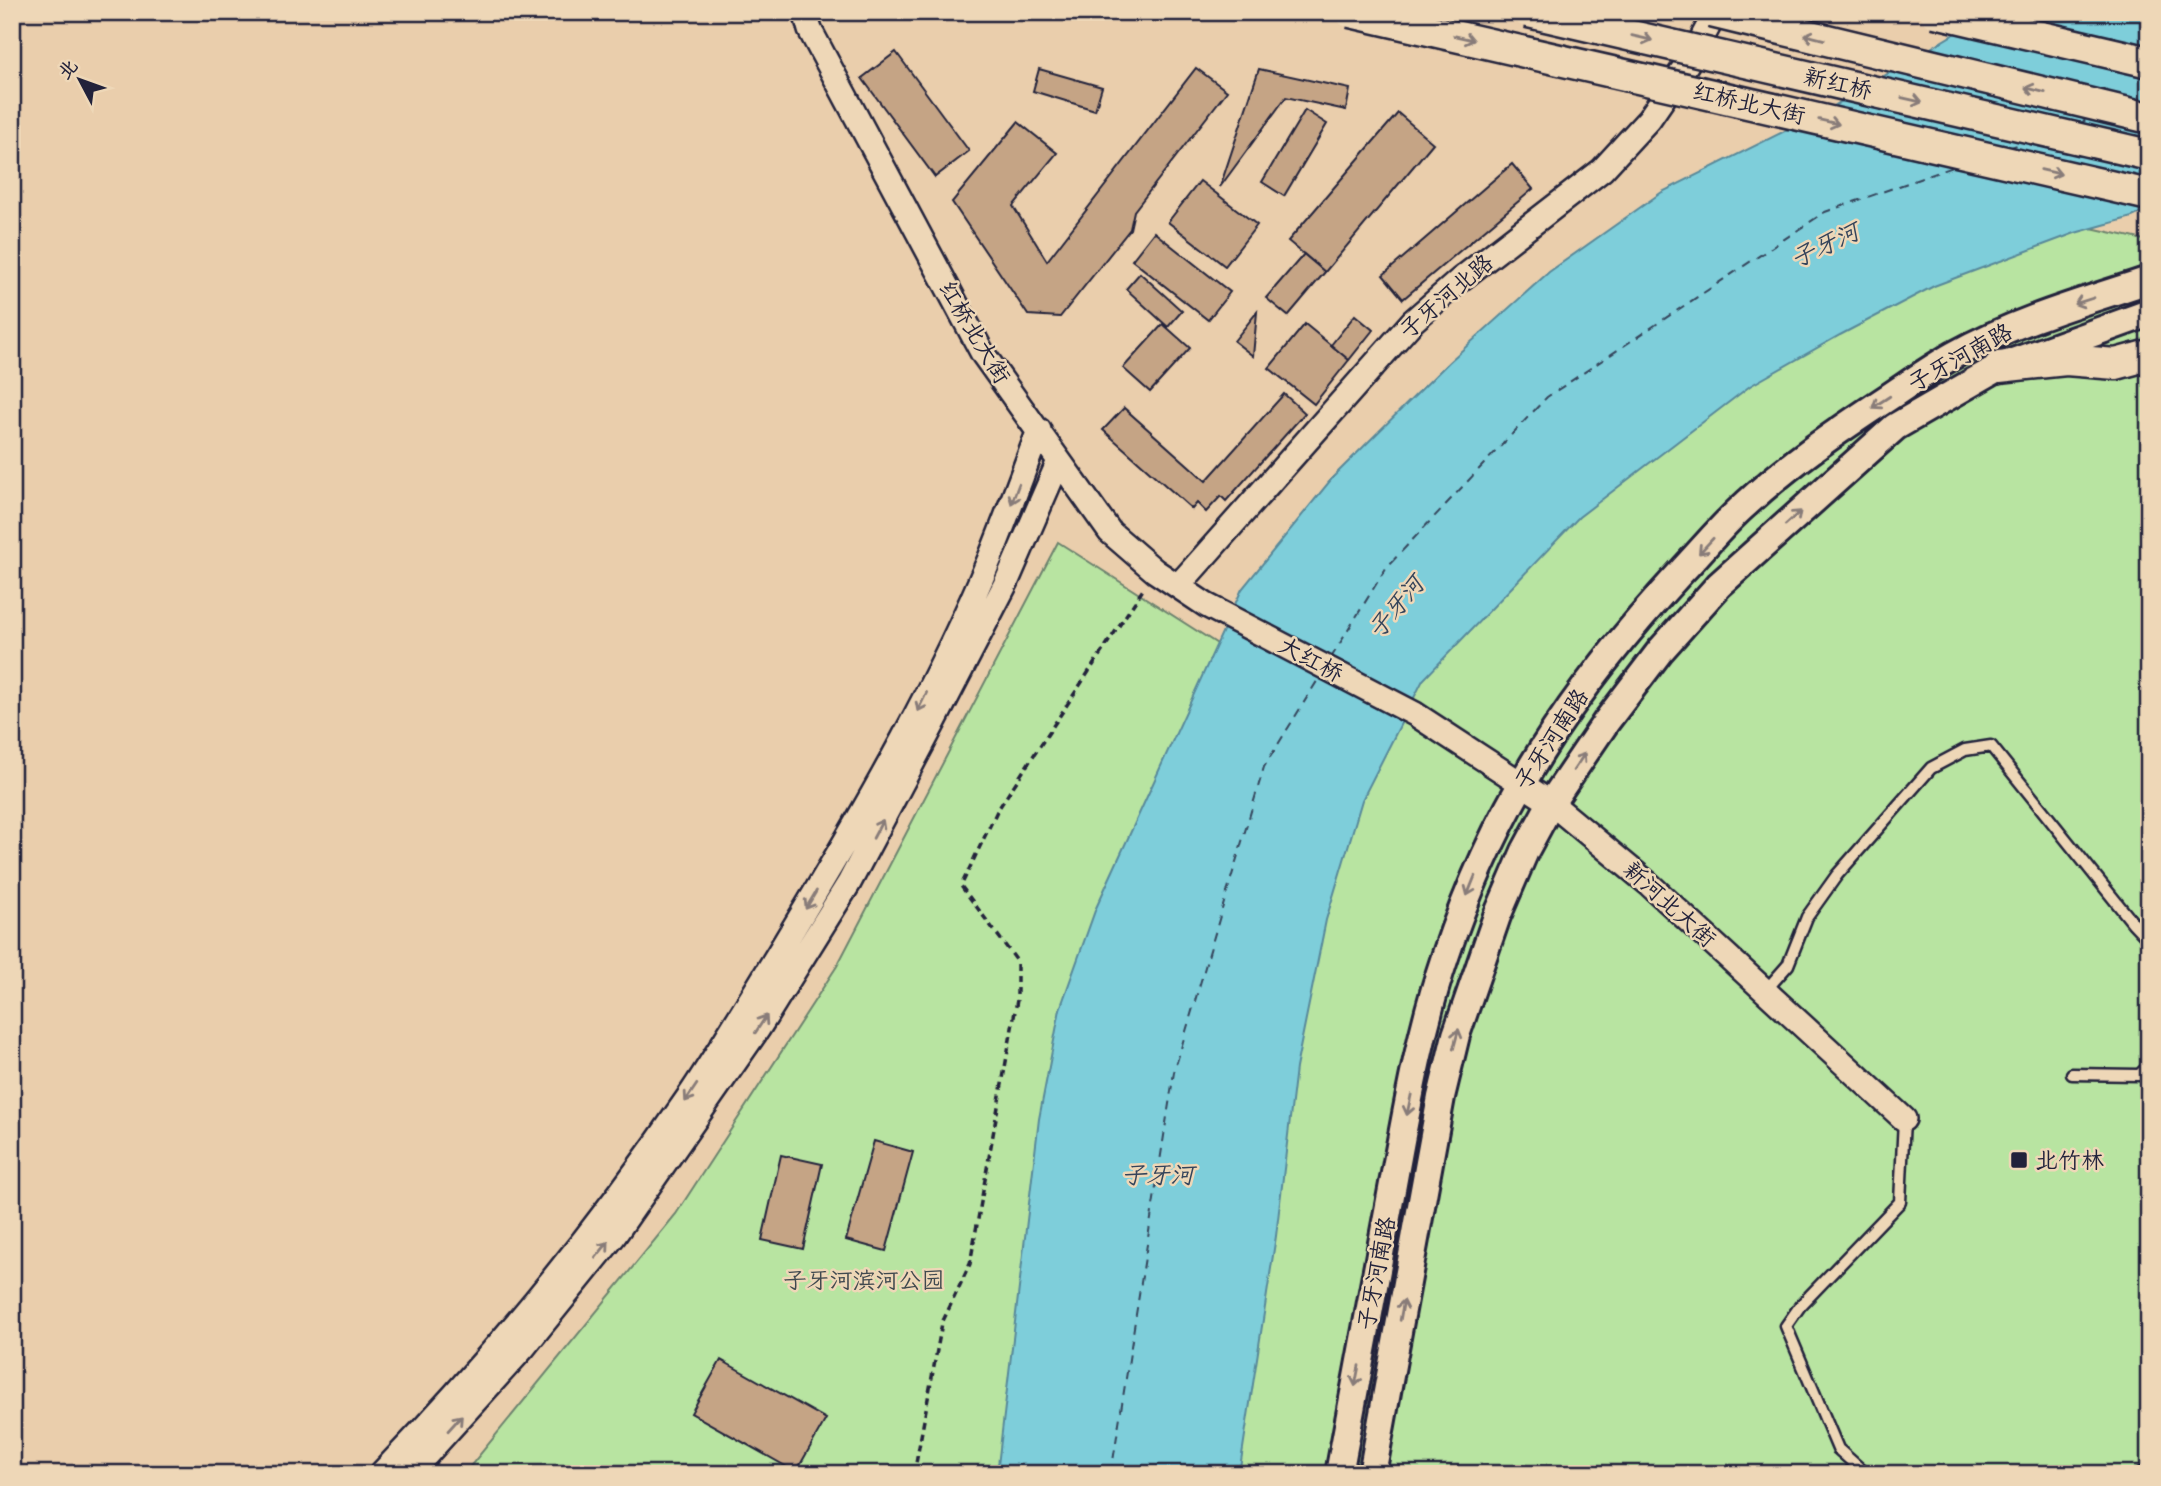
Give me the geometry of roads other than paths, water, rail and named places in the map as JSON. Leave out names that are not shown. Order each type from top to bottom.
[{"type":"main road","name":"红桥北大街","points":[[1350,12],[2149,195]]},
{"type":"main road","name":"新红桥","points":[[1528,12],[2149,155]]},
{"type":"main road","name":"新红桥","points":[[1714,12],[2149,118]]},
{"type":"main road","points":[[1935,12],[2149,62]]},
{"type":"main road","name":"子牙河南路","points":[[1339,1474],[1423,1035],[1443,961],[1472,882],[1499,824],[1554,729],[1586,683],[1635,622],[1744,505],[1821,442],[1953,355],[2029,319],[2149,280]]},
{"type":"main road","name":"子牙河南路","points":[[1372,1474],[1441,1097],[1453,1048],[1497,916],[1550,803],[1652,661],[1718,585],[1895,427],[1999,367],[2149,313]]},
{"type":"main road","points":[[1999,367],[2066,360],[2116,364],[2149,355]]},
{"type":"main road","points":[[1499,824],[1513,814],[1524,817],[1531,825],[1530,841]]},
{"type":"street","name":"红桥北大街","points":[[805,12],[810,30],[983,354],[1040,430],[1102,523],[1155,571],[1206,605]]},
{"type":"street","name":"子牙河北路","points":[[1178,586],[1413,321],[1461,279],[1602,170],[1649,120],[1693,55],[1714,12]]},
{"type":"street","points":[[381,1474],[511,1329],[600,1220],[692,1092],[833,863],[919,709],[989,560],[1040,430]]},
{"type":"street","points":[[409,1474],[524,1347],[614,1236],[758,1029],[849,883],[920,750],[1007,581],[1059,461]]},
{"type":"street","name":"大红桥","points":[[1206,605],[1415,714]]},
{"type":"street","name":"新河北大街","points":[[1415,714],[1550,803],[1650,885],[1904,1119]]},
{"type":"lane","points":[[1766,991],[1788,965],[1807,917],[1837,875],[1931,768],[1965,750],[1991,746],[2149,940]]},
{"type":"lane","points":[[2073,1074],[2139,1075],[2149,1066]]},
{"type":"lane","points":[[1867,1474],[1838,1449],[1786,1326],[1800,1306],[1900,1202],[1904,1119]]},
{"type":"lane","points":[[2139,1474],[2149,1469]]},
{"type":"water","name":"子牙河","points":[[1991,12],[2149,12],[2149,209],[2132,217],[2075,233],[1934,286],[1750,386],[1579,517],[1423,680],[1362,800],[1326,920],[1296,1068],[1276,1236],[1239,1474],[997,1474],[1039,1119],[1060,1009],[1096,908],[1242,589],[1334,476],[1449,362],[1549,272],[1662,192],[1827,110]]},
{"type":"place","name":"北竹林","points":[[2019,1160]]},
{"type":"park label","name":"子牙河滨河公园","points":[[864,1280]]}]
